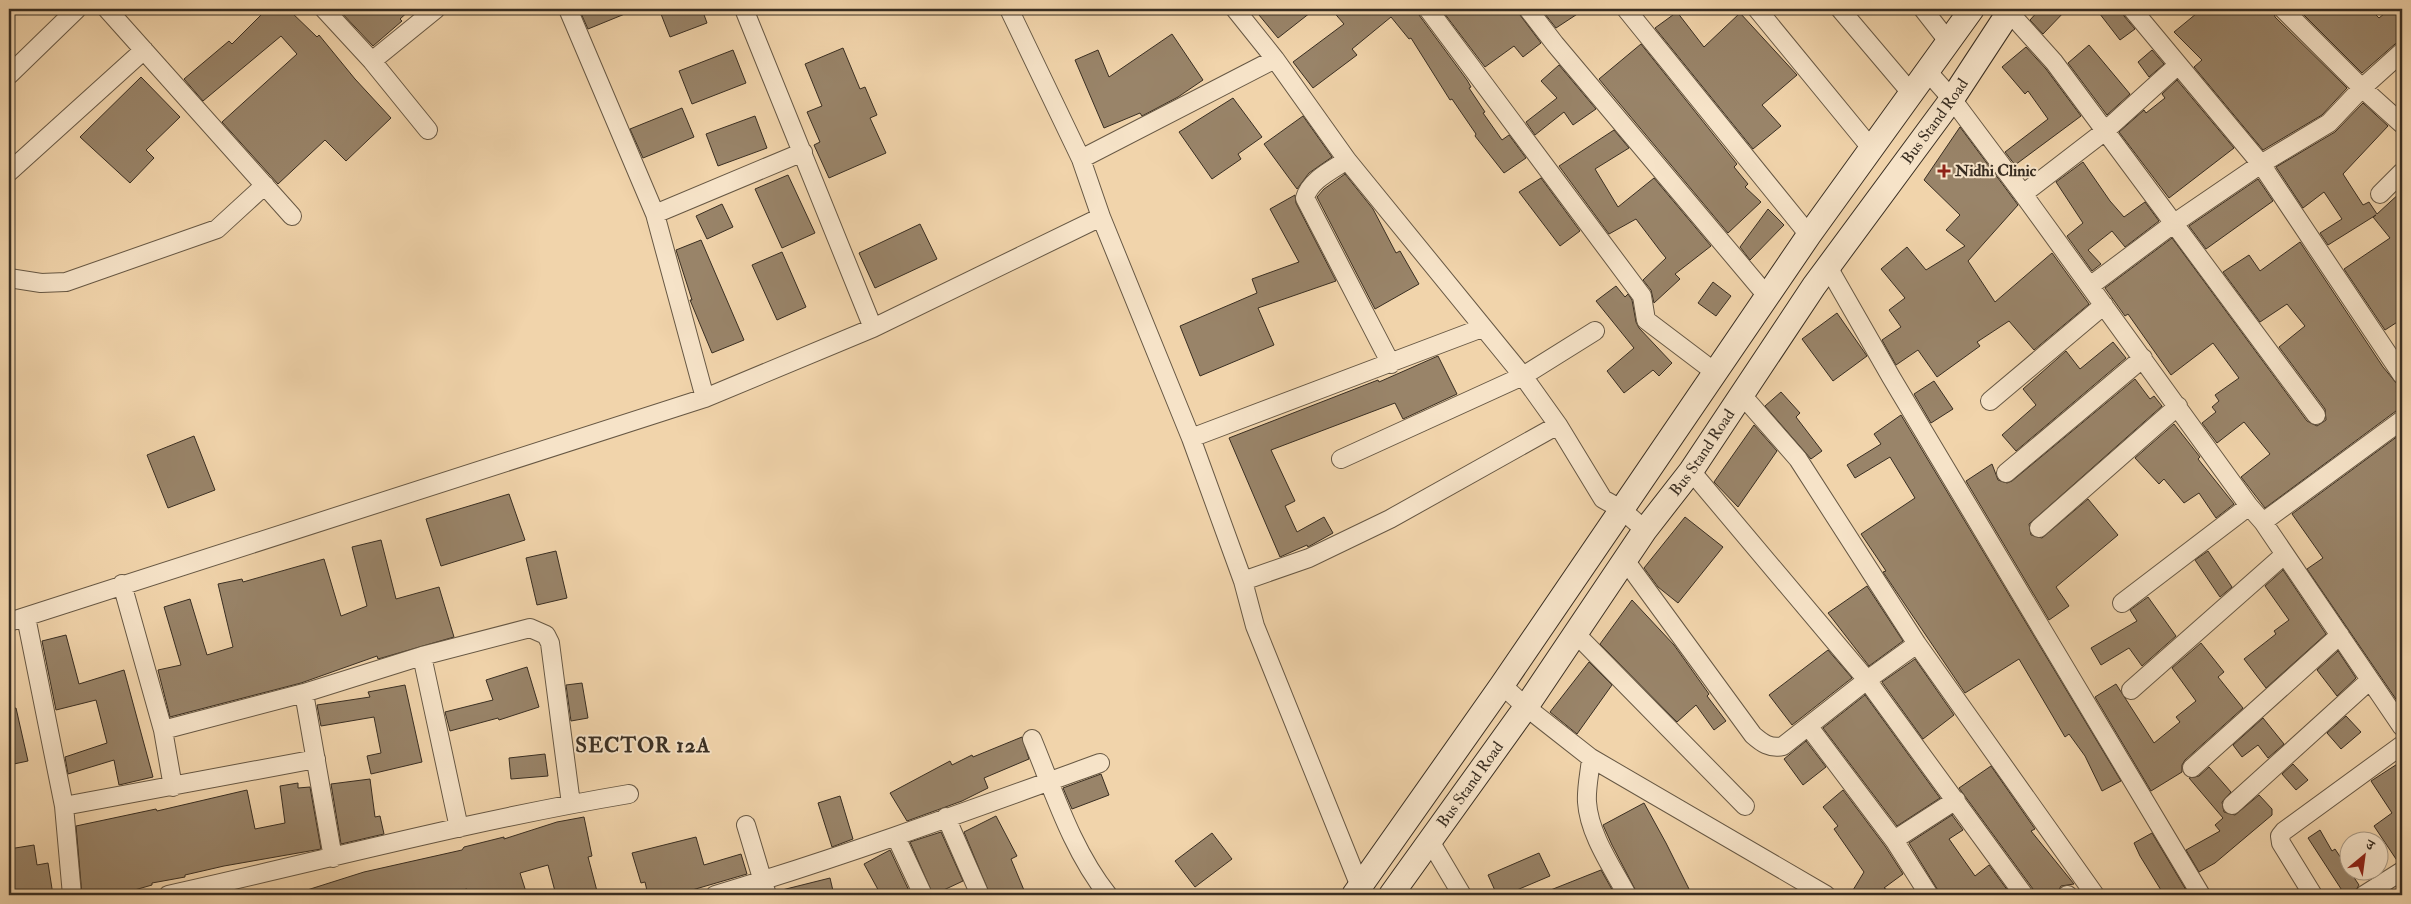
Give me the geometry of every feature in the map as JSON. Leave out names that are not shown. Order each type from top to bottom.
[{"type":"street","points":[[9,75],[78,9]]},
{"type":"street","points":[[108,9],[292,216]]},
{"type":"street","points":[[324,9],[372,61],[428,130]]},
{"type":"street","points":[[372,61],[436,9]]},
{"type":"street","points":[[568,9],[655,214],[705,398]]},
{"type":"street","points":[[744,9],[874,328]]},
{"type":"street","points":[[1009,9],[1080,159],[1101,217],[1191,438],[1243,581],[1255,626],[1359,893]]},
{"type":"street","points":[[1235,9],[1275,59],[1347,160],[1522,376],[1558,425],[1603,498],[1621,509],[1645,530]]},
{"type":"street","points":[[1428,9],[1642,296],[1646,320],[1716,373]]},
{"type":"street","points":[[1528,9],[1555,44],[1767,296]]},
{"type":"street","points":[[1626,9],[1809,235]]},
{"type":"street","points":[[1757,9],[1871,148]]},
{"type":"street","points":[[1840,9],[1912,94]]},
{"type":"street","points":[[1923,9],[1948,41]]},
{"type":"street","name":"Bus Stand Road","points":[[1359,893],[1809,235],[1972,9]]},
{"type":"street","points":[[2132,9],[2261,164],[2402,374]]},
{"type":"street","points":[[2283,9],[2362,88],[2402,124]]},
{"type":"street","points":[[2010,10],[2054,62],[2316,415]]},
{"type":"street","name":"Bus Stand Road","points":[[1391,895],[1526,707],[1645,530],[1692,471],[1814,286],[1952,99],[2010,10]]},
{"type":"street","points":[[9,172],[144,50]]},
{"type":"street","points":[[2090,286],[2173,224],[2261,164],[2329,123],[2362,88],[2402,52]]},
{"type":"street","points":[[1080,159],[1275,59]]},
{"type":"street","points":[[2023,194],[2105,131],[2178,65]]},
{"type":"street","points":[[1928,72],[1952,99],[2023,194],[2249,506],[2263,522],[2402,727]]},
{"type":"street","points":[[655,214],[803,152]]},
{"type":"street","points":[[1347,160],[1307,190],[1304,198],[1391,364]]},
{"type":"street","points":[[2380,194],[2402,172]]},
{"type":"street","points":[[9,278],[41,283],[66,282],[217,230],[265,185]]},
{"type":"street","points":[[9,622],[122,584],[705,398],[874,328],[1101,217]]},
{"type":"street","points":[[1789,264],[1814,286]]},
{"type":"street","points":[[1828,267],[1890,376],[2202,895]]},
{"type":"street","points":[[1990,401],[2104,305]]},
{"type":"street","points":[[1191,438],[1482,328]]},
{"type":"street","points":[[1341,459],[1522,376],[1595,331]]},
{"type":"street","points":[[2006,473],[2143,358]]},
{"type":"street","points":[[1742,395],[1798,459],[1917,644],[2096,895]]},
{"type":"street","points":[[2039,528],[2178,406]]},
{"type":"street","points":[[2263,522],[2402,420]]},
{"type":"street","points":[[1243,581],[1309,558],[1390,519],[1558,425]]},
{"type":"street","points":[[1692,471],[1867,680],[2024,895]]},
{"type":"street","points":[[2122,603],[2249,506]]},
{"type":"street","points":[[2131,690],[2284,555]]},
{"type":"street","points":[[1626,560],[1753,735],[1767,746],[1776,748],[1783,746],[1810,727],[1867,680],[1917,644]]},
{"type":"street","points":[[122,584],[163,730],[173,787]]},
{"type":"street","points":[[26,617],[64,806],[72,895]]},
{"type":"street","points":[[163,730],[304,693],[422,656],[530,628],[546,635],[550,643],[571,804]]},
{"type":"street","points":[[1575,632],[1745,806]]},
{"type":"street","points":[[2192,768],[2340,635]]},
{"type":"street","points":[[422,656],[459,828]]},
{"type":"street","points":[[2232,805],[2370,680]]},
{"type":"street","points":[[1502,685],[1526,707],[1591,758],[1826,895]]},
{"type":"street","points":[[304,693],[334,858]]},
{"type":"street","points":[[1810,727],[1894,840],[1929,895]]},
{"type":"street","points":[[1032,739],[1063,816],[1099,884],[1108,895]]},
{"type":"street","points":[[2313,895],[2281,843],[2280,836],[2284,831],[2402,745]]},
{"type":"street","points":[[1591,758],[1587,800],[1588,813],[1592,826],[1627,895]]},
{"type":"street","points":[[64,806],[316,759]]},
{"type":"street","points":[[715,895],[765,888],[946,817],[1100,763]]},
{"type":"street","points":[[168,895],[459,828],[571,804],[629,794]]},
{"type":"street","points":[[1894,840],[1956,800]]},
{"type":"street","points":[[946,817],[980,895]]},
{"type":"street","points":[[746,825],[765,888]]},
{"type":"street","points":[[896,837],[923,895]]},
{"type":"street","points":[[1430,841],[1462,895]]},
{"type":"street","points":[[2364,895],[2402,871]]},
{"type":"building","points":[[267,9],[288,9],[317,37],[319,35],[355,79],[391,118],[346,161],[325,140],[278,184],[222,122],[297,54],[281,36],[203,101],[184,79],[229,41],[232,44]]},
{"type":"building","points":[[338,9],[411,9],[400,19],[402,21],[373,46]]},
{"type":"building","points":[[579,9],[637,9],[588,29]]},
{"type":"building","points":[[659,9],[702,9],[707,23],[670,37]]},
{"type":"building","points":[[1254,9],[1315,9],[1278,38]]},
{"type":"building","points":[[1331,9],[1418,9],[1419,15],[1467,80],[1471,87],[1469,88],[1485,112],[1483,113],[1502,140],[1509,135],[1526,158],[1504,173],[1475,136],[1476,134],[1452,99],[1450,100],[1411,38],[1409,39],[1391,17],[1352,49],[1357,55],[1313,88],[1293,62],[1344,24]]},
{"type":"building","points":[[1441,9],[1518,9],[1520,15],[1541,43],[1523,57],[1514,46],[1485,67]]},
{"type":"building","points":[[1541,9],[1585,9],[1556,28]]},
{"type":"building","points":[[2040,9],[2067,9],[2043,34],[2030,20]]},
{"type":"building","points":[[2096,9],[2122,9],[2124,16],[2135,29],[2120,40]]},
{"type":"building","points":[[2202,9],[2273,9],[2275,17],[2347,88],[2322,115],[2263,150],[2194,67],[2202,60],[2174,32]]},
{"type":"building","points":[[2298,9],[2370,9],[2379,18],[2390,9],[2402,9],[2402,41],[2395,44],[2362,73]]},
{"type":"building","points":[[1677,12],[1704,47],[1740,13],[1797,75],[1762,105],[1781,126],[1753,149],[1655,28]]},
{"type":"building","points":[[1172,34],[1203,80],[1178,97],[1142,116],[1140,113],[1104,128],[1075,60],[1098,50],[1109,77]]},
{"type":"building","points":[[1641,44],[1737,164],[1734,167],[1748,184],[1745,187],[1761,202],[1728,233],[1599,79]]},
{"type":"building","points":[[2089,45],[2130,94],[2107,115],[2068,63]]},
{"type":"building","points":[[2026,47],[2046,69],[2081,116],[2015,165],[2005,152],[2048,119],[2028,91],[2025,94],[2002,67]]},
{"type":"building","points":[[843,48],[860,89],[865,87],[877,115],[870,118],[886,153],[829,178],[814,145],[820,142],[807,112],[822,106],[805,64]]},
{"type":"building","points":[[733,50],[746,83],[692,104],[679,71]]},
{"type":"building","points":[[2152,50],[2164,64],[2149,77],[2138,62]]},
{"type":"building","points":[[1559,65],[1596,109],[1573,125],[1564,112],[1535,135],[1526,122],[1557,98],[1541,81]]},
{"type":"building","points":[[141,77],[180,117],[146,150],[154,158],[130,183],[80,137]]},
{"type":"building","points":[[2177,80],[2234,148],[2169,198],[2119,132],[2144,110],[2146,113],[2165,98],[2162,94]]},
{"type":"building","points":[[1233,98],[1262,137],[1238,154],[1241,159],[1212,179],[1179,132]]},
{"type":"building","points":[[2363,103],[2388,126],[2343,174],[2363,205],[2369,202],[2377,214],[2402,191],[2402,319],[2385,330],[2344,269],[2390,238],[2373,217],[2376,215],[2328,245],[2320,233],[2342,219],[2324,192],[2303,208],[2276,167],[2335,132]]},
{"type":"building","points":[[682,108],[694,137],[643,158],[630,129]]},
{"type":"building","points":[[755,116],[767,148],[718,166],[706,134]]},
{"type":"building","points":[[1303,116],[1332,157],[1309,173],[1297,189],[1264,144]]},
{"type":"building","points":[[1960,127],[2018,205],[1968,261],[1995,302],[2052,253],[2089,304],[2034,350],[2009,321],[1977,342],[1980,346],[1937,377],[1918,350],[1896,365],[1882,340],[1901,327],[1889,310],[1905,298],[1881,269],[1907,247],[1926,270],[1965,246],[1946,230],[1960,215],[1924,180]]},
{"type":"building","points":[[1614,130],[1629,148],[1595,169],[1618,207],[1654,178],[1711,246],[1675,274],[1680,279],[1654,303],[1651,290],[1643,280],[1666,258],[1636,219],[1609,234],[1559,166]]},
{"type":"building","points":[[2083,162],[2110,201],[2124,217],[2145,202],[2159,221],[2125,247],[2112,231],[2088,250],[2101,264],[2092,271],[2067,236],[2083,223],[2056,182]]},
{"type":"building","points":[[1345,174],[1373,209],[1396,253],[1400,251],[1419,284],[1375,309],[1317,197],[1324,189]]},
{"type":"building","points":[[788,175],[815,233],[782,248],[755,189]]},
{"type":"building","points":[[1541,178],[1580,231],[1560,246],[1519,192]]},
{"type":"building","points":[[2258,179],[2273,201],[2206,249],[2189,226]]},
{"type":"building","points":[[1295,195],[1296,203],[1336,281],[1258,308],[1274,345],[1200,376],[1180,326],[1257,293],[1252,279],[1299,262],[1270,209]]},
{"type":"building","points":[[722,204],[733,227],[707,239],[696,216]]},
{"type":"building","points":[[1768,209],[1784,225],[1750,260],[1740,247]]},
{"type":"building","points":[[920,224],[937,259],[875,288],[859,253]]},
{"type":"building","points":[[2172,238],[2307,421],[2317,426],[2326,420],[2325,409],[2279,347],[2305,326],[2287,304],[2260,322],[2223,272],[2249,255],[2260,271],[2300,242],[2383,367],[2402,390],[2402,410],[2396,411],[2265,508],[2241,477],[2270,454],[2244,422],[2217,443],[2202,423],[2216,412],[2212,407],[2219,401],[2215,395],[2239,378],[2213,343],[2171,375],[2128,314],[2125,316],[2105,288]]},
{"type":"building","points":[[701,240],[744,340],[712,353],[690,300],[692,300],[676,250]]},
{"type":"building","points":[[782,252],[806,307],[777,320],[752,265]]},
{"type":"building","points":[[1713,282],[1731,296],[1716,316],[1698,303]]},
{"type":"building","points":[[1616,286],[1625,297],[1628,294],[1632,300],[1639,328],[1672,363],[1659,376],[1653,370],[1624,393],[1607,371],[1634,348],[1596,301]]},
{"type":"building","points":[[1837,313],[1867,356],[1833,381],[1802,339]]},
{"type":"building","points":[[2113,342],[2126,358],[2016,451],[2002,435],[2036,405],[2023,389],[2066,351],[2080,369]]},
{"type":"building","points":[[1438,356],[1457,394],[1403,419],[1395,403],[1271,450],[1295,501],[1285,506],[1297,532],[1324,517],[1333,533],[1308,547],[1307,545],[1280,557],[1229,438],[1378,380],[1379,382]]},
{"type":"building","points":[[2135,379],[2150,399],[2154,396],[2162,406],[2029,524],[2031,535],[2042,538],[2088,499],[2118,535],[2056,587],[2069,606],[2049,620],[1966,481],[1992,464],[1998,480],[2007,483],[2012,481]]},
{"type":"building","points":[[1934,381],[1953,409],[1931,423],[1914,394]]},
{"type":"building","points":[[1781,392],[1800,413],[1796,417],[1822,451],[1811,459],[1765,406]]},
{"type":"building","points":[[1901,415],[2121,781],[2102,791],[2085,756],[2069,734],[2065,737],[2019,659],[1965,693],[1883,572],[1886,571],[1861,534],[1915,498],[1890,457],[1855,478],[1847,465],[1881,444],[1874,434]]},
{"type":"building","points":[[2174,424],[2200,457],[2198,459],[2234,504],[2216,518],[2199,493],[2184,503],[2164,479],[2159,484],[2135,458]]},
{"type":"building","points":[[1754,425],[1777,451],[1738,507],[1714,482]]},
{"type":"building","points":[[2402,433],[2402,708],[2307,569],[2323,558],[2292,514]]},
{"type":"building","points":[[194,436],[215,490],[168,508],[147,455]]},
{"type":"building","points":[[509,494],[525,540],[441,566],[426,519]]},
{"type":"building","points":[[1685,517],[1723,547],[1678,603],[1658,587],[1644,568]]},
{"type":"building","points":[[381,540],[396,599],[439,587],[454,637],[378,659],[377,656],[301,683],[170,717],[158,670],[181,665],[164,607],[190,599],[207,655],[233,647],[218,584],[242,579],[243,582],[324,559],[341,616],[367,606],[352,547]]},
{"type":"building","points":[[556,551],[567,598],[537,605],[526,558]]},
{"type":"building","points":[[2208,551],[2232,587],[2220,597],[2195,560]]},
{"type":"building","points":[[2283,570],[2326,634],[2266,688],[2244,659],[2276,634],[2274,631],[2289,620],[2265,586]]},
{"type":"building","points":[[1867,586],[1903,641],[1869,666],[1828,613]]},
{"type":"building","points":[[2148,597],[2176,636],[2142,666],[2129,648],[2101,665],[2091,648],[2137,621],[2130,610]]},
{"type":"building","points":[[1632,600],[1674,645],[1709,694],[1707,696],[1726,721],[1714,730],[1696,705],[1677,722],[1600,644]]},
{"type":"building","points":[[66,635],[79,684],[124,670],[153,777],[119,785],[114,760],[68,774],[65,757],[107,743],[96,700],[56,710],[42,641]]},
{"type":"building","points":[[2201,643],[2224,672],[2218,677],[2243,708],[2185,760],[2182,765],[2182,772],[2151,791],[2095,697],[2116,684],[2154,743],[2180,722],[2176,717],[2196,701],[2172,668]]},
{"type":"building","points":[[1828,650],[1852,678],[1792,725],[1769,695]]},
{"type":"building","points":[[2338,651],[2356,678],[2337,696],[2317,670]]},
{"type":"building","points":[[1915,659],[1954,715],[1923,739],[1882,682]]},
{"type":"building","points":[[1589,662],[1612,685],[1577,734],[1550,712]]},
{"type":"building","points":[[527,667],[539,707],[499,720],[498,718],[450,731],[445,712],[493,700],[486,680]]},
{"type":"building","points":[[582,683],[588,718],[571,721],[566,685]]},
{"type":"building","points":[[405,685],[422,762],[371,774],[367,756],[381,753],[374,717],[321,726],[317,705],[370,697],[368,692]]},
{"type":"building","points":[[1865,695],[1940,798],[1897,826],[1823,728]]},
{"type":"building","points":[[16,708],[28,761],[9,765],[9,709]]},
{"type":"building","points":[[2346,716],[2361,732],[2341,749],[2327,733]]},
{"type":"building","points":[[2263,718],[2284,744],[2268,758],[2258,745],[2242,757],[2233,745]]},
{"type":"building","points":[[1022,737],[1029,759],[984,778],[988,788],[962,801],[907,821],[890,793],[950,761],[952,765],[972,755],[973,757]]},
{"type":"building","points":[[1806,741],[1826,767],[1803,785],[1784,759]]},
{"type":"building","points":[[545,754],[548,776],[511,779],[509,758]]},
{"type":"building","points":[[2402,761],[2402,860],[2398,862],[2388,847],[2388,832],[2378,832],[2374,826],[2392,813],[2371,781]]},
{"type":"building","points":[[2293,764],[2308,780],[2296,790],[2282,774]]},
{"type":"building","points":[[1991,766],[2035,829],[2031,831],[2074,884],[2061,886],[2056,895],[2034,895],[2033,889],[1959,788]]},
{"type":"building","points":[[2209,767],[2231,792],[2222,802],[2224,812],[2235,815],[2259,795],[2272,809],[2272,815],[2215,863],[2199,872],[2186,850],[2220,831],[2215,825],[2223,818],[2189,778],[2199,776]]},
{"type":"building","points":[[1101,774],[1109,795],[1072,809],[1063,788]]},
{"type":"building","points":[[370,779],[375,817],[380,816],[384,834],[341,844],[331,784]]},
{"type":"building","points":[[298,783],[298,788],[310,787],[321,849],[224,866],[185,875],[185,877],[152,883],[152,885],[131,891],[82,895],[76,826],[156,809],[157,811],[247,790],[255,829],[285,823],[280,786]]},
{"type":"building","points":[[1843,790],[1885,846],[1903,874],[1884,888],[1896,895],[1850,895],[1864,872],[1834,829],[1838,826],[1823,807]]},
{"type":"building","points":[[840,796],[853,839],[832,847],[818,803]]},
{"type":"building","points":[[1644,803],[1692,895],[1638,895],[1603,825]]},
{"type":"building","points":[[1952,815],[1963,830],[1949,839],[1975,876],[1989,865],[2011,895],[1941,895],[1909,843]]},
{"type":"building","points":[[996,816],[1017,856],[1011,859],[1026,895],[990,895],[964,832]]},
{"type":"building","points":[[584,817],[592,856],[588,857],[598,895],[556,895],[548,865],[520,873],[527,895],[469,895],[467,889],[437,895],[304,895],[304,891],[364,872],[462,850],[464,847],[504,837],[504,839],[557,822]]},
{"type":"building","points":[[2320,830],[2332,851],[2335,849],[2338,854],[2338,882],[2357,882],[2359,885],[2353,895],[2345,895],[2308,838]]},
{"type":"building","points":[[941,832],[963,881],[933,895],[910,842]]},
{"type":"building","points":[[1212,833],[1232,859],[1195,887],[1175,861]]},
{"type":"building","points":[[2152,833],[2189,895],[2164,895],[2140,856],[2134,843]]},
{"type":"building","points":[[696,837],[704,865],[741,854],[747,874],[675,895],[648,895],[645,882],[641,883],[632,853]]},
{"type":"building","points":[[34,845],[37,865],[48,863],[53,895],[10,895],[9,849]]},
{"type":"building","points":[[890,850],[911,895],[881,895],[864,864]]},
{"type":"building","points":[[1539,853],[1550,876],[1505,895],[1497,895],[1488,875]]},
{"type":"building","points":[[1601,870],[1614,893],[1609,895],[1538,895]]},
{"type":"building","points":[[830,878],[834,895],[783,895],[782,890]]},
{"type":"place","name":"Nidhi Clinic","points":[[1944,171]]},
{"type":"district","name":"SECTOR 12A","points":[[643,745]]}]
